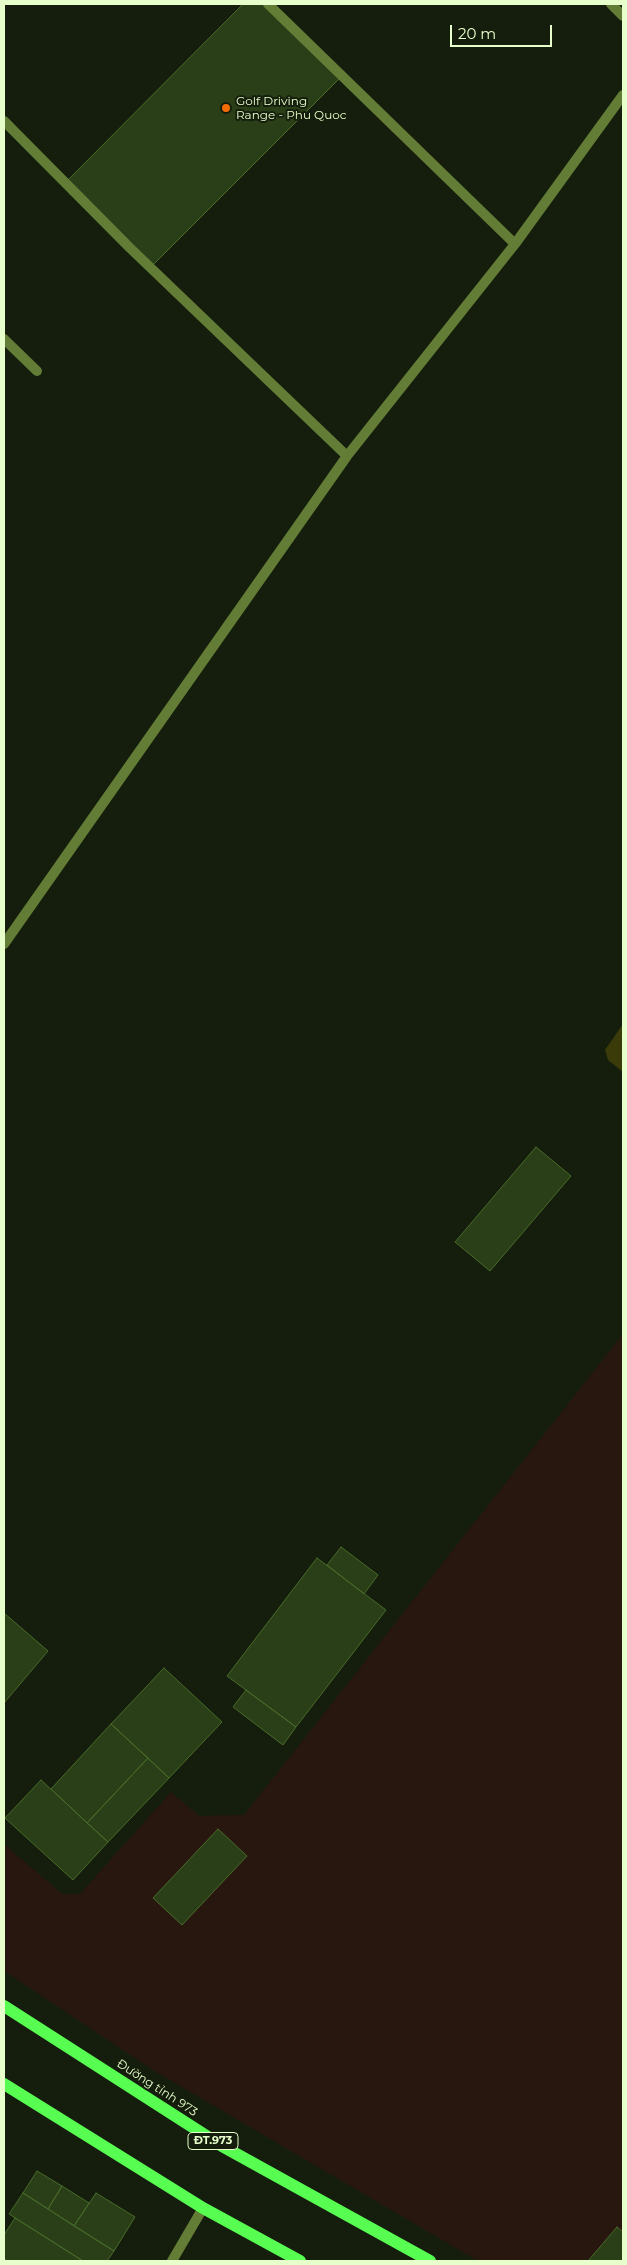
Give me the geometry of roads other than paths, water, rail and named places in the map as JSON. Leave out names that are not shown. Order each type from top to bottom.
[{"type":"main road","name":"Đường tỉnh 973","points":[[4,2006],[222,2146],[430,2261]]},
{"type":"main road","points":[[4,2084],[203,2208],[300,2261]]},
{"type":"street","points":[[268,4],[515,244]]},
{"type":"street","points":[[611,4],[623,16]]},
{"type":"street","points":[[4,944],[347,456],[515,244],[623,95]]},
{"type":"street","points":[[4,121],[130,248],[347,456]]},
{"type":"street","points":[[4,339],[37,371]]},
{"type":"street","points":[[172,2261],[203,2208]]},
{"type":"place","name":"Golf Driving Range - Phu Quoc","points":[[226,108]]}]
